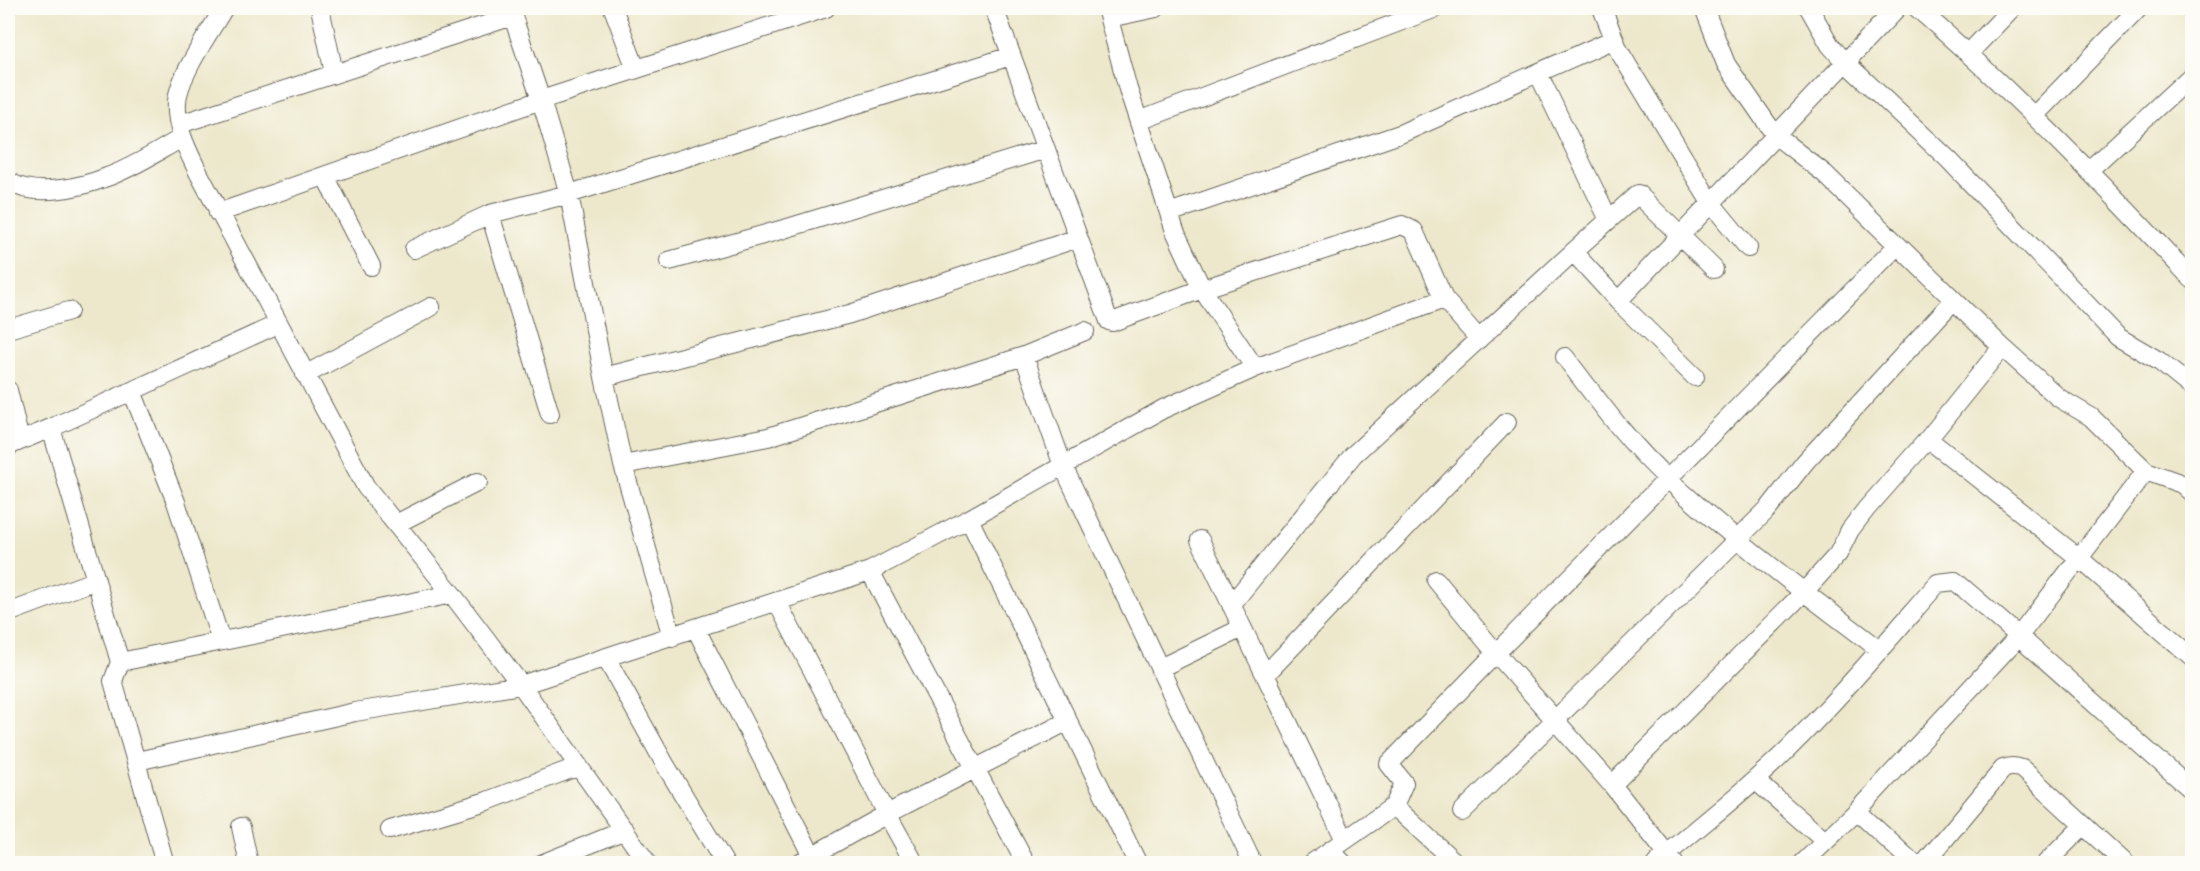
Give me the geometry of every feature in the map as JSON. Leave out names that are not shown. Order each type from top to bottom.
[{"type":"street","points":[[224,8],[188,69],[177,101],[181,131],[218,213],[366,487],[521,685],[648,864]]},
{"type":"street","points":[[320,8],[334,73]]},
{"type":"street","points":[[613,8],[636,69]]},
{"type":"street","points":[[218,213],[542,100],[826,8]]},
{"type":"street","points":[[994,8],[1109,321],[1112,322],[1202,289],[1402,225],[1414,231],[1444,299],[1479,339]]},
{"type":"street","points":[[1156,8],[1107,13],[1138,121],[1169,213],[1202,289],[1255,368]]},
{"type":"street","points":[[1138,121],[1436,8]]},
{"type":"street","points":[[1602,8],[1619,51],[1711,202],[1748,248]]},
{"type":"street","points":[[1704,8],[1726,64],[1775,135],[1825,174],[2002,347],[2059,398],[2091,417],[2146,471],[2182,484],[2193,493]]},
{"type":"street","points":[[1809,8],[1830,45],[1845,62],[1949,160],[2118,337],[2159,361],[2190,386]]},
{"type":"street","points":[[1618,301],[1897,8]]},
{"type":"street","points":[[1917,8],[1969,53],[2090,170],[2193,279]]},
{"type":"street","points":[[1969,53],[2012,8]]},
{"type":"street","points":[[2034,116],[2139,8]]},
{"type":"street","points":[[8,181],[18,188],[58,190],[108,177],[181,131],[334,73],[511,12],[542,100],[569,194],[623,465],[672,637]]},
{"type":"street","points":[[1169,213],[1400,134],[1614,39]]},
{"type":"street","points":[[414,249],[490,214],[569,194],[1011,57]]},
{"type":"street","points":[[1538,73],[1609,220]]},
{"type":"street","points":[[2090,170],[2191,81]]},
{"type":"street","points":[[669,261],[784,229],[1046,149]]},
{"type":"street","points":[[325,176],[371,266]]},
{"type":"street","points":[[1231,605],[1353,455],[1638,194],[1714,269]]},
{"type":"street","points":[[490,214],[550,414]]},
{"type":"street","points":[[604,377],[850,314],[1078,238]]},
{"type":"street","points":[[1311,864],[1394,806],[1404,783],[1389,764],[1897,246]]},
{"type":"street","points":[[1573,252],[1618,301],[1695,377]]},
{"type":"street","points":[[137,761],[355,712],[521,685],[870,571],[969,519],[1163,409],[1255,368],[1444,299]]},
{"type":"street","points":[[1462,812],[1769,508],[1805,462],[1954,300]]},
{"type":"street","points":[[305,375],[431,306]]},
{"type":"street","points":[[8,329],[69,311]]},
{"type":"street","points":[[8,390],[14,444],[278,324]]},
{"type":"street","points":[[623,465],[768,437],[1024,356],[1085,331]]},
{"type":"street","points":[[1612,785],[1804,592],[1838,554],[1851,530],[1867,508],[1928,439],[2002,347]]},
{"type":"street","points":[[1024,356],[1063,466],[1252,864]]},
{"type":"street","points":[[1565,357],[1611,417],[1668,479],[1804,592],[1880,650]]},
{"type":"street","points":[[132,391],[176,502],[221,641]]},
{"type":"street","points":[[1265,675],[1507,422]]},
{"type":"street","points":[[51,428],[120,662],[113,681],[165,864]]},
{"type":"street","points":[[1928,439],[2079,558],[2193,657]]},
{"type":"street","points":[[1802,864],[1857,812],[2019,636],[2146,471]]},
{"type":"street","points":[[396,524],[478,482]]},
{"type":"street","points":[[969,519],[1138,864]]},
{"type":"street","points":[[1200,540],[1265,675],[1344,864]]},
{"type":"street","points":[[870,571],[1026,864]]},
{"type":"street","points":[[8,613],[96,580]]},
{"type":"street","points":[[1436,580],[1496,653],[1612,785],[1666,861],[1788,749],[1880,650],[1938,583],[1955,582],[2193,790]]},
{"type":"street","points":[[120,662],[452,594]]},
{"type":"street","points":[[777,602],[886,814],[915,864]]},
{"type":"street","points":[[1160,668],[1242,628]]},
{"type":"street","points":[[696,629],[808,861],[886,814],[1068,722]]},
{"type":"street","points":[[606,658],[666,766],[725,864]]},
{"type":"street","points":[[390,830],[487,801],[579,766]]},
{"type":"street","points":[[1924,864],[2003,769],[2009,766],[2022,770],[2126,864]]},
{"type":"street","points":[[1755,780],[1825,841]]},
{"type":"street","points":[[1394,806],[1457,864]]},
{"type":"street","points":[[1857,812],[1914,864]]},
{"type":"street","points":[[2045,864],[2082,826]]},
{"type":"street","points":[[241,827],[249,864]]},
{"type":"street","points":[[541,864],[625,830]]}]
